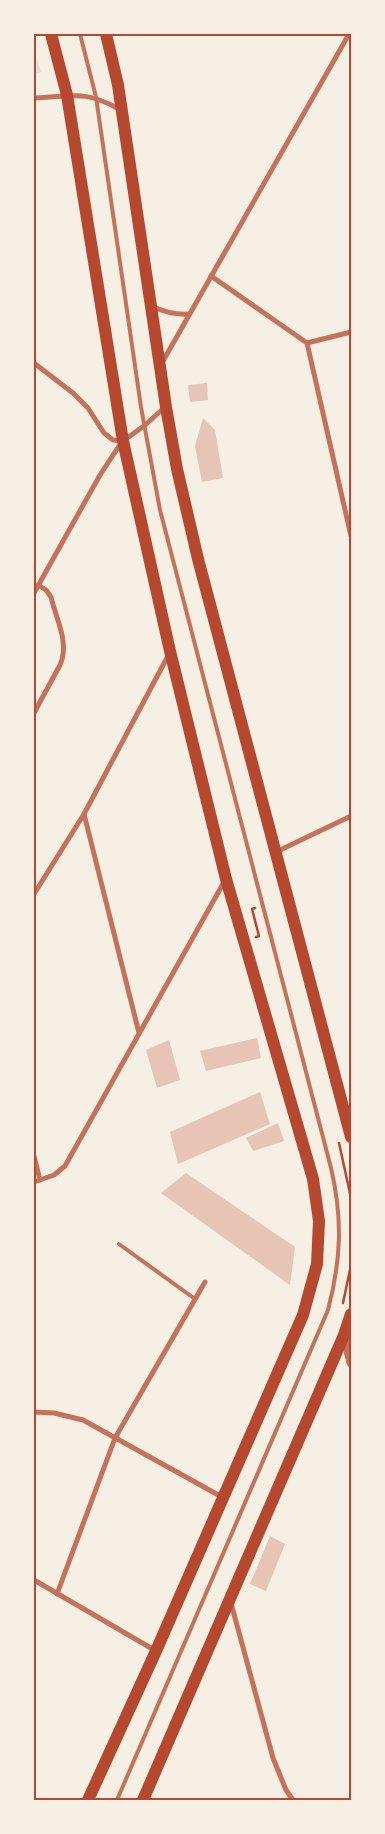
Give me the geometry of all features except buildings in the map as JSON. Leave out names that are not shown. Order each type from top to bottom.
[{"type":"main road","points":[[51,34],[66,95],[123,440],[170,651],[226,879],[313,1179],[319,1221],[317,1264],[303,1314],[156,1652],[88,1800]]},
{"type":"main road","points":[[106,34],[122,110],[150,305],[177,469],[198,559],[351,1137]]},
{"type":"main road","points":[[142,1800],[351,1314]]},
{"type":"street","points":[[160,366],[349,34]]},
{"type":"street","points":[[34,98],[66,95],[96,98],[122,110]]},
{"type":"street","points":[[210,276],[307,343],[351,536]]},
{"type":"street","points":[[150,305],[164,312],[178,315],[189,314]]},
{"type":"street","points":[[307,343],[351,332]]},
{"type":"street","points":[[34,363],[73,393],[88,408],[108,437],[113,440],[123,440]]},
{"type":"street","points":[[34,593],[100,475],[123,440],[144,426],[166,407]]},
{"type":"street","points":[[34,713],[64,658],[65,648],[51,597],[46,590],[38,586]]},
{"type":"street","points":[[34,894],[84,814],[170,651]]},
{"type":"street","points":[[84,814],[139,1034]]},
{"type":"street","points":[[276,852],[351,816]]},
{"type":"street","points":[[34,1182],[54,1175],[65,1166],[226,879]]},
{"type":"street","points":[[34,1156],[40,1180]]},
{"type":"street","points":[[57,1594],[115,1438],[205,1282]]},
{"type":"street","points":[[344,1334],[351,1363]]},
{"type":"street","points":[[34,1412],[54,1413],[83,1420],[222,1497]]},
{"type":"street","points":[[34,1580],[156,1652]]},
{"type":"street","points":[[229,1598],[273,1758],[286,1790],[293,1800]]},
{"type":"lane","points":[[80,34],[96,98],[144,426],[160,510],[331,1168],[336,1192],[340,1239],[338,1263],[328,1310],[117,1800]]},
{"type":"lane","points":[[119,1244],[195,1299]]},
{"type":"shaded area","points":[[34,47],[41,72],[34,75]]}]
